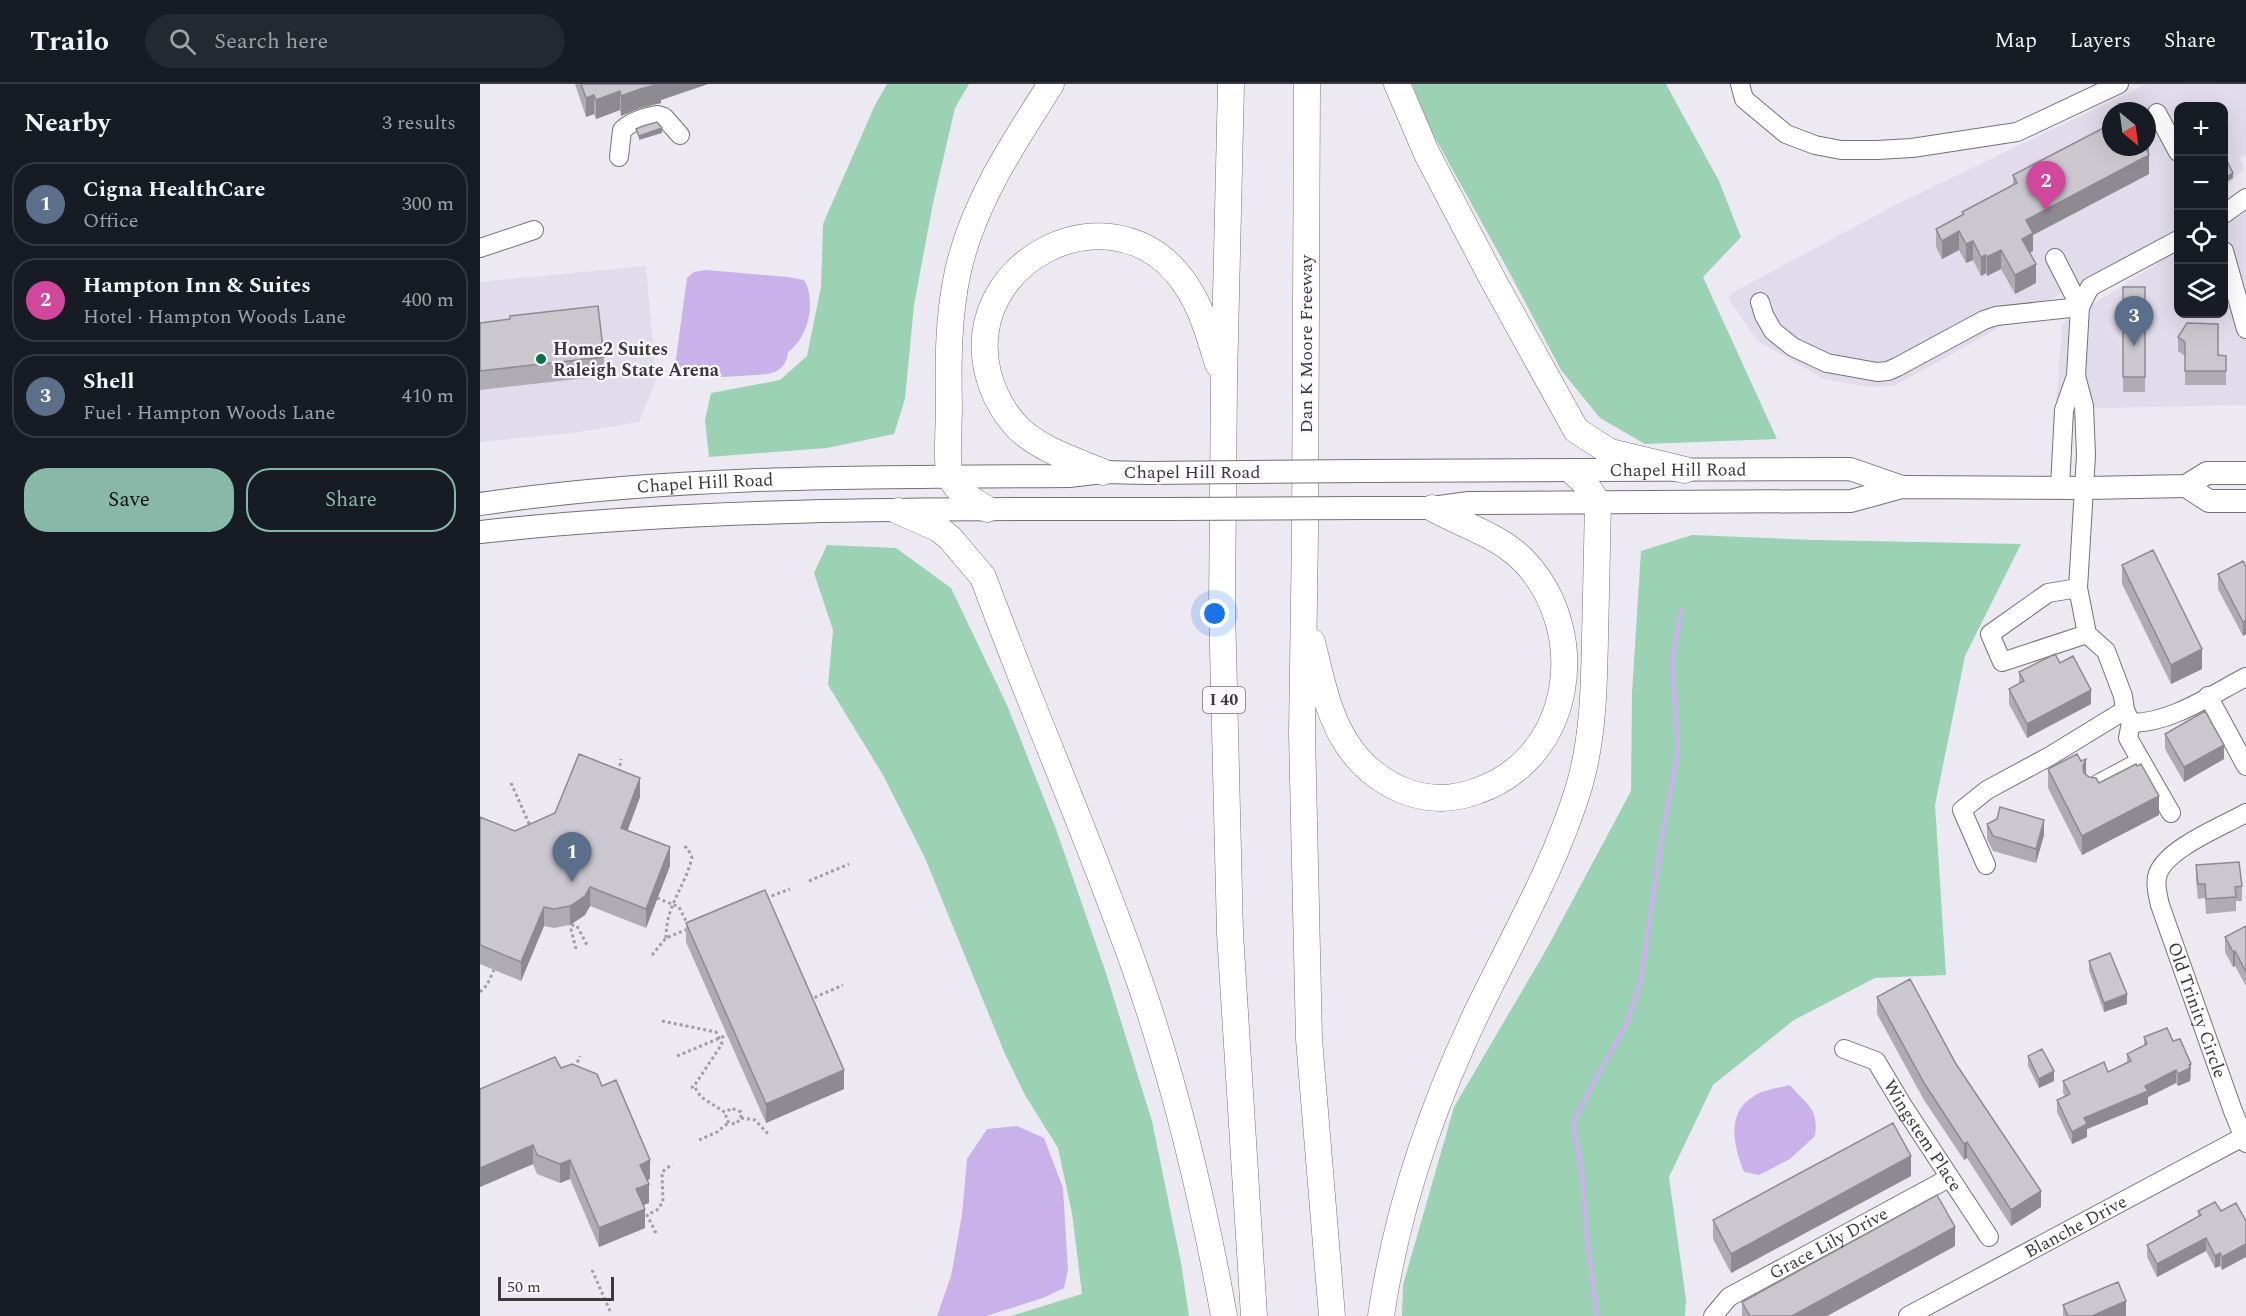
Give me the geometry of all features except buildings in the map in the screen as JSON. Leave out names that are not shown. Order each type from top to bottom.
[{"type":"highway","points":[[987,509],[966,497],[950,476],[949,345],[953,303],[958,270],[973,226],[994,179],[1051,84]]},
{"type":"highway","name":"I 40","points":[[1231,84],[1224,381],[1222,608],[1230,933],[1254,1316]]},
{"type":"highway","name":"Dan K Moore Freeway","points":[[1304,604],[1307,84]]},
{"type":"highway","points":[[1397,84],[1432,164],[1576,430],[1610,452],[1685,470]]},
{"type":"highway","points":[[1103,472],[1052,451],[1019,429],[999,402],[991,383],[984,346],[988,319],[1000,288],[1025,263],[1050,247],[1071,240],[1091,237],[1124,240],[1151,251],[1176,272],[1196,299],[1224,381]]},
{"type":"highway","points":[[1381,1316],[1400,1220],[1418,1157],[1443,1088],[1479,1007],[1546,876],[1567,824],[1589,745],[1593,704],[1598,503],[1584,482],[1573,472]]},
{"type":"highway","points":[[1304,604],[1322,684],[1334,720],[1348,746],[1365,766],[1402,790],[1417,795],[1443,798],[1486,788],[1512,773],[1523,764],[1543,739],[1563,693],[1564,646],[1557,612],[1542,584],[1513,551],[1432,508]]},
{"type":"highway","points":[[898,511],[951,538],[983,577],[1112,907],[1159,1042],[1196,1176],[1224,1316]]},
{"type":"highway","points":[[1304,604],[1302,733],[1309,1039],[1332,1316]]},
{"type":"main road","name":"Chapel Hill Road","points":[[480,504],[674,483],[950,476],[1069,476],[1103,472],[1573,472],[1850,469],[1902,487]]},
{"type":"main road","name":"Chapel Hill Road","points":[[480,532],[591,521],[708,514],[987,509],[1432,508],[1468,504],[1851,501],[1902,487],[2186,486],[2207,473],[2246,472]]},
{"type":"main road","points":[[2186,486],[2209,501],[2246,501]]},
{"type":"street","points":[[1740,84],[1744,99],[1786,134],[1815,145],[1841,150],[1877,150],[1912,148],[2017,132],[2119,84]]},
{"type":"street","points":[[2157,113],[2174,145]]},
{"type":"street","points":[[619,157],[622,130],[639,120],[658,115],[664,117],[680,135]]},
{"type":"street","points":[[2228,211],[2246,198]]},
{"type":"street","points":[[480,247],[534,230]]},
{"type":"street","points":[[2060,488],[2064,410],[2076,376],[2080,307],[2090,287],[2174,242]]},
{"type":"street","points":[[2055,258],[2080,307]]},
{"type":"street","points":[[2227,264],[2246,329]]},
{"type":"street","points":[[1760,302],[1773,331],[1793,347],[1827,363],[1877,372],[1897,367],[1984,320],[1996,316],[2080,307]]},
{"type":"street","points":[[2076,376],[2084,406],[2086,488],[2078,588],[2087,633],[2106,651],[2123,696],[2128,717],[2128,738],[2171,813]]},
{"type":"street","points":[[2078,588],[2048,593],[1990,634],[2002,662],[2087,633]]},
{"type":"street","points":[[1986,865],[1962,810],[1987,790],[2128,717],[2142,723],[2163,717],[2246,677]]},
{"type":"street","points":[[2208,696],[2246,766]]},
{"type":"street","points":[[2094,786],[2141,761]]},
{"type":"street","name":"Old Trinity Circle","points":[[2244,1140],[2160,904],[2157,876],[2163,863],[2175,853],[2246,813]]},
{"type":"street","name":"Wingstem Place","points":[[1844,1049],[1876,1061],[1989,1237]]},
{"type":"street","name":"Blanche Drive","points":[[1919,1313],[2244,1140]]},
{"type":"street","name":"Grace Lily Drive","points":[[1713,1316],[1730,1298],[1949,1178]]},
{"type":"path","points":[[617,776],[621,759]]},
{"type":"path","points":[[511,783],[532,832]]},
{"type":"path","points":[[666,938],[667,920],[692,858],[688,849],[683,845]]},
{"type":"path","points":[[809,881],[849,864]]},
{"type":"path","points":[[765,898],[790,889]]},
{"type":"path","points":[[652,955],[666,938],[690,928],[682,910],[657,898]]},
{"type":"path","points":[[576,949],[572,925],[577,926],[587,945]]},
{"type":"path","points":[[480,992],[487,985],[494,970]]},
{"type":"path","points":[[806,1002],[843,985]]},
{"type":"path","points":[[662,1021],[716,1032],[722,1044],[692,1087],[701,1097],[726,1113],[729,1123]]},
{"type":"path","points":[[677,1056],[727,1035]]},
{"type":"path","points":[[573,1070],[580,1056]]},
{"type":"path","points":[[699,1140],[717,1132],[729,1123],[736,1124],[741,1118],[741,1112],[736,1109],[731,1108],[726,1113]]},
{"type":"path","points":[[741,1118],[755,1120],[769,1135]]},
{"type":"path","points":[[647,1215],[657,1210],[663,1202],[662,1173],[673,1165]]},
{"type":"path","points":[[643,1205],[656,1233]]},
{"type":"path","points":[[591,1270],[610,1311]]},
{"type":"shaded area","points":[[2147,84],[2246,84],[2246,155],[2240,158],[2244,168],[2228,186],[2228,102],[2174,102],[2174,231],[1894,386],[1869,387],[1824,379],[1758,341],[1729,300],[1730,294],[1897,204],[2102,106],[2102,156],[2156,156],[2156,102],[2110,102]]},
{"type":"shaded area","points":[[2246,208],[2246,405],[2100,408],[2056,403],[2062,324],[2174,253],[2174,318],[2228,318],[2228,219]]},
{"type":"shaded area","points":[[646,266],[656,380],[639,422],[572,433],[480,442],[480,282]]},
{"type":"shaded area","points":[[706,270],[804,280],[810,298],[808,319],[801,338],[788,352],[779,370],[766,374],[714,377],[685,376],[678,371],[675,366],[687,278],[694,272]]},
{"type":"shaded area","points":[[1790,1085],[1813,1113],[1816,1126],[1815,1136],[1790,1159],[1759,1175],[1744,1172],[1737,1152],[1734,1131],[1739,1112],[1754,1096]]},
{"type":"shaded area","points":[[1017,1126],[1044,1138],[1063,1188],[1068,1270],[1064,1288],[1043,1298],[986,1316],[937,1316],[951,1276],[962,1215],[967,1159],[987,1129]]},
{"type":"green space","points":[[887,84],[969,84],[955,108],[933,203],[914,305],[905,399],[894,434],[827,448],[709,457],[705,420],[711,393],[780,380],[807,356],[821,287],[823,224],[875,105]]},
{"type":"green space","points":[[1412,84],[1666,84],[1719,181],[1741,237],[1703,277],[1777,439],[1645,444],[1600,418],[1561,370],[1429,127]]},
{"type":"green space","points":[[1692,535],[2021,544],[1965,656],[1935,805],[1946,975],[1875,978],[1794,1020],[1713,1085],[1669,1177],[1686,1300],[1685,1316],[1402,1316],[1403,1285],[1454,1107],[1546,950],[1631,791],[1632,693],[1641,551]]},
{"type":"green space","points":[[827,545],[896,548],[951,588],[1007,705],[1056,829],[1106,973],[1152,1121],[1181,1263],[1189,1316],[1011,1316],[1082,1294],[1072,1213],[1058,1148],[1025,1095],[1005,1054],[925,858],[883,775],[828,685],[833,630],[814,573]]},
{"type":"waterway","points":[[1597,1316],[1586,1231],[1582,1173],[1573,1123],[1626,1025],[1641,980],[1660,849],[1678,749],[1672,661],[1681,611]]},
{"type":"place","name":"Hampton Inn & Suites","points":[[2046,211]]},
{"type":"place","name":"Shell","points":[[2134,346]]},
{"type":"place","name":"Home2 Suites Raleigh State Arena","points":[[541,359]]},
{"type":"place","name":"Cigna HealthCare","points":[[572,882]]}]
